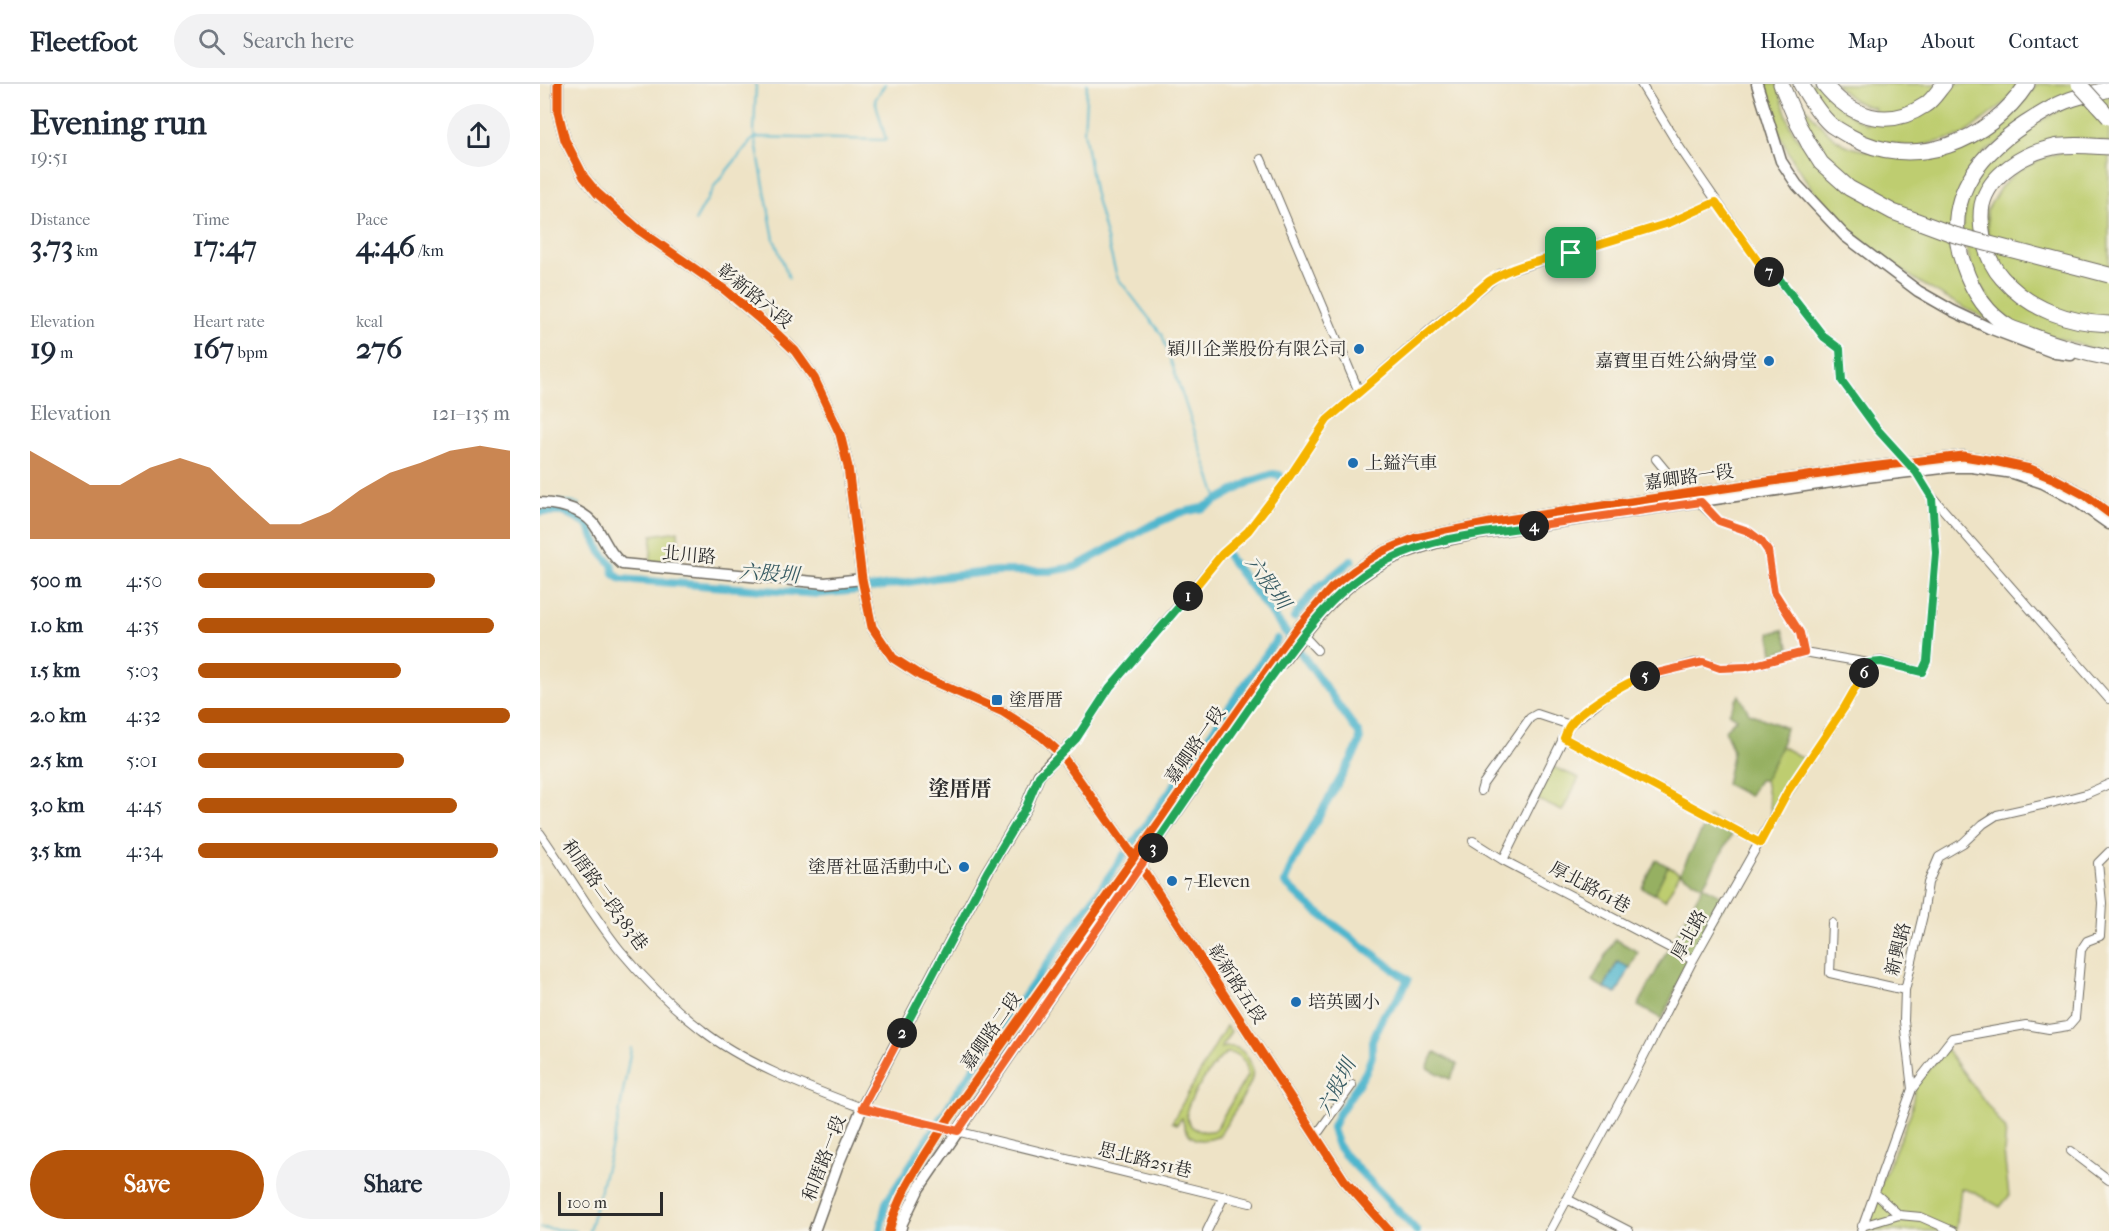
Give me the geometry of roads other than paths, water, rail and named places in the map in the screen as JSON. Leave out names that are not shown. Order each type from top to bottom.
[{"type":"highway","points":[[1781,84],[1798,124],[1821,163],[1849,188],[1893,212],[1955,235],[2109,275]]},
{"type":"highway","points":[[1801,84],[1831,124],[1861,143],[1882,150],[1901,152],[1937,150],[1982,130],[2002,114],[2027,84]]},
{"type":"highway","points":[[1824,84],[1833,96],[1846,106],[1865,116],[1878,119],[1905,114],[1923,106],[1944,84]]},
{"type":"highway","points":[[2079,84],[2109,117]]},
{"type":"highway","points":[[2109,89],[2068,100],[2050,109],[2012,132],[1995,147],[1967,181],[1960,200],[1956,240],[1968,279],[1977,296],[1990,312],[2010,327],[2070,350],[2109,358]]},
{"type":"highway","points":[[2109,147],[2076,145],[2054,147],[2032,153],[2005,170],[1988,189],[1982,205],[1981,222],[1986,252],[2001,277],[2034,305],[2079,322],[2109,324]]},
{"type":"street","name":"彰新路六段","points":[[558,84],[558,111],[565,140],[584,177],[597,193],[639,230],[725,290],[774,331],[795,351],[814,378],[840,434],[848,467],[862,579],[872,627],[893,658],[921,676],[1012,718],[1041,736],[1060,753]]},
{"type":"street","points":[[1641,84],[1716,202],[1762,267],[1780,280],[1824,337],[1840,349],[1842,381],[1877,429],[1916,472],[1932,498],[2109,699]]},
{"type":"street","points":[[1757,84],[1781,161],[1797,186],[1845,236],[1918,291],[1953,311],[1989,328],[2055,352],[2109,363]]},
{"type":"street","points":[[1261,159],[1359,392]]},
{"type":"street","points":[[1060,753],[1076,739],[1110,687],[1222,554],[1248,531],[1273,499],[1327,420],[1438,323],[1501,273],[1669,223],[1716,202]]},
{"type":"street","name":"嘉卿路一段","points":[[1138,863],[1332,588],[1383,552],[1416,538],[1500,521],[1907,462],[1963,456],[2030,469],[2085,495],[2109,513]]},
{"type":"street","points":[[1656,459],[1670,477],[1688,494],[1701,502],[1719,521],[1748,531],[1761,541],[1768,551],[1774,592],[1800,633],[1804,652]]},
{"type":"street","name":"嘉卿路一段","points":[[1299,632],[1341,591],[1363,575],[1387,560],[1426,545],[1470,535],[1866,477],[1951,467],[1972,467],[2013,473],[2043,483],[2075,500],[2109,524]]},
{"type":"street","points":[[1503,860],[1570,724],[1606,695],[1625,684],[1694,663],[1703,662],[1720,668],[1747,667],[1804,652],[1869,663],[1881,662],[1922,672],[1927,661],[1936,553],[1932,498]]},
{"type":"street","name":"北川路","points":[[540,503],[567,507],[590,519],[612,556],[622,564],[825,583],[862,579]]},
{"type":"street","points":[[1299,632],[1317,650]]},
{"type":"street","name":"厚北路","points":[[1550,1231],[1693,960],[1788,791],[1844,708],[1869,663]]},
{"type":"street","points":[[1481,791],[1483,784],[1530,718],[1537,714],[1570,724]]},
{"type":"street","points":[[1564,738],[1760,843]]},
{"type":"street","name":"彰新路五段","points":[[1060,753],[1138,863],[1344,1180],[1389,1231]]},
{"type":"street","name":"和厝路一段","points":[[814,1231],[837,1167],[862,1108],[987,872],[1026,807],[1039,776],[1060,753]]},
{"type":"street","name":"新興路","points":[[1861,1228],[1912,1089],[1904,1021],[1905,990],[1928,884],[1939,857],[1963,843],[1996,815],[2086,794],[2109,784]]},
{"type":"street","name":"和厝路二段383巷","points":[[540,833],[619,948],[662,994],[703,1032],[741,1055],[802,1085],[862,1108],[1032,1148]]},
{"type":"street","name":"厚北路61巷","points":[[1473,842],[1693,960]]},
{"type":"street","points":[[1912,1089],[1952,1038],[2026,1025],[2049,1029],[2068,1026],[2075,1018],[2081,950],[2086,941],[2100,936],[2102,903],[2098,863],[2109,852]]},
{"type":"street","name":"嘉卿路二段","points":[[889,1231],[892,1216],[937,1126],[1138,863]]},
{"type":"street","name":"嘉卿路二段","points":[[900,1231],[919,1188],[1138,863]]},
{"type":"street","points":[[1832,923],[1830,973],[1905,990]]},
{"type":"street","points":[[1315,1137],[1352,1085]]},
{"type":"street","name":"思北路251巷","points":[[1032,1148],[1250,1203]]},
{"type":"street","points":[[2071,1151],[2109,1180]]},
{"type":"street","points":[[1875,1193],[1899,1215]]},
{"type":"street","points":[[1207,1231],[1224,1196]]},
{"type":"street","points":[[1567,1199],[1629,1231]]},
{"type":"street","points":[[1861,1228],[1899,1215],[1921,1217],[1953,1231]]},
{"type":"water","points":[[1618,962],[1630,968],[1616,994],[1604,988]]},
{"type":"waterway","points":[[756,84],[754,132],[774,239],[789,278]]},
{"type":"waterway","points":[[695,221],[716,184],[756,137],[886,140],[875,100],[885,84]]},
{"type":"waterway","points":[[1087,84],[1084,131],[1094,191],[1117,277],[1162,335],[1218,500]]},
{"type":"waterway","name":"六股圳","points":[[540,512],[564,512],[588,525],[601,552],[612,565],[614,574],[621,579],[818,594],[997,571],[1050,571],[1075,567],[1148,527],[1179,513],[1203,508],[1252,481],[1273,474],[1280,475],[1283,481],[1282,487]]},
{"type":"waterway","points":[[556,500],[580,504]]},
{"type":"waterway","name":"六股圳","points":[[1226,549],[1224,550],[1232,562],[1359,734],[1360,741],[1356,751],[1293,862],[1285,883],[1312,908],[1408,980],[1395,1003],[1384,1015],[1372,1041],[1372,1056],[1366,1072],[1338,1115],[1332,1129],[1338,1146],[1344,1154],[1417,1231]]},
{"type":"waterway","points":[[1294,617],[1317,588],[1352,560]]},
{"type":"waterway","points":[[1132,845],[1277,639]]},
{"type":"waterway","points":[[880,1231],[886,1203],[958,1091],[1124,855]]},
{"type":"waterway","points":[[589,1231],[617,1126],[631,1048]]},
{"type":"waterway","points":[[540,1228],[576,1231]]},
{"type":"place","name":"穎川企業股份有限公司","points":[[1359,349]]},
{"type":"place","name":"嘉寶里百姓公納骨堂","points":[[1769,361]]},
{"type":"place","name":"上鎰汽車","points":[[1353,463]]},
{"type":"place","name":"塗厝厝","points":[[997,700]]},
{"type":"place","name":"塗厝社區活動中心","points":[[964,867]]},
{"type":"place","name":"7-Eleven","points":[[1172,881]]},
{"type":"place","name":"培英國小","points":[[1296,1002]]},
{"type":"district","name":"塗厝厝","points":[[960,789]]}]
